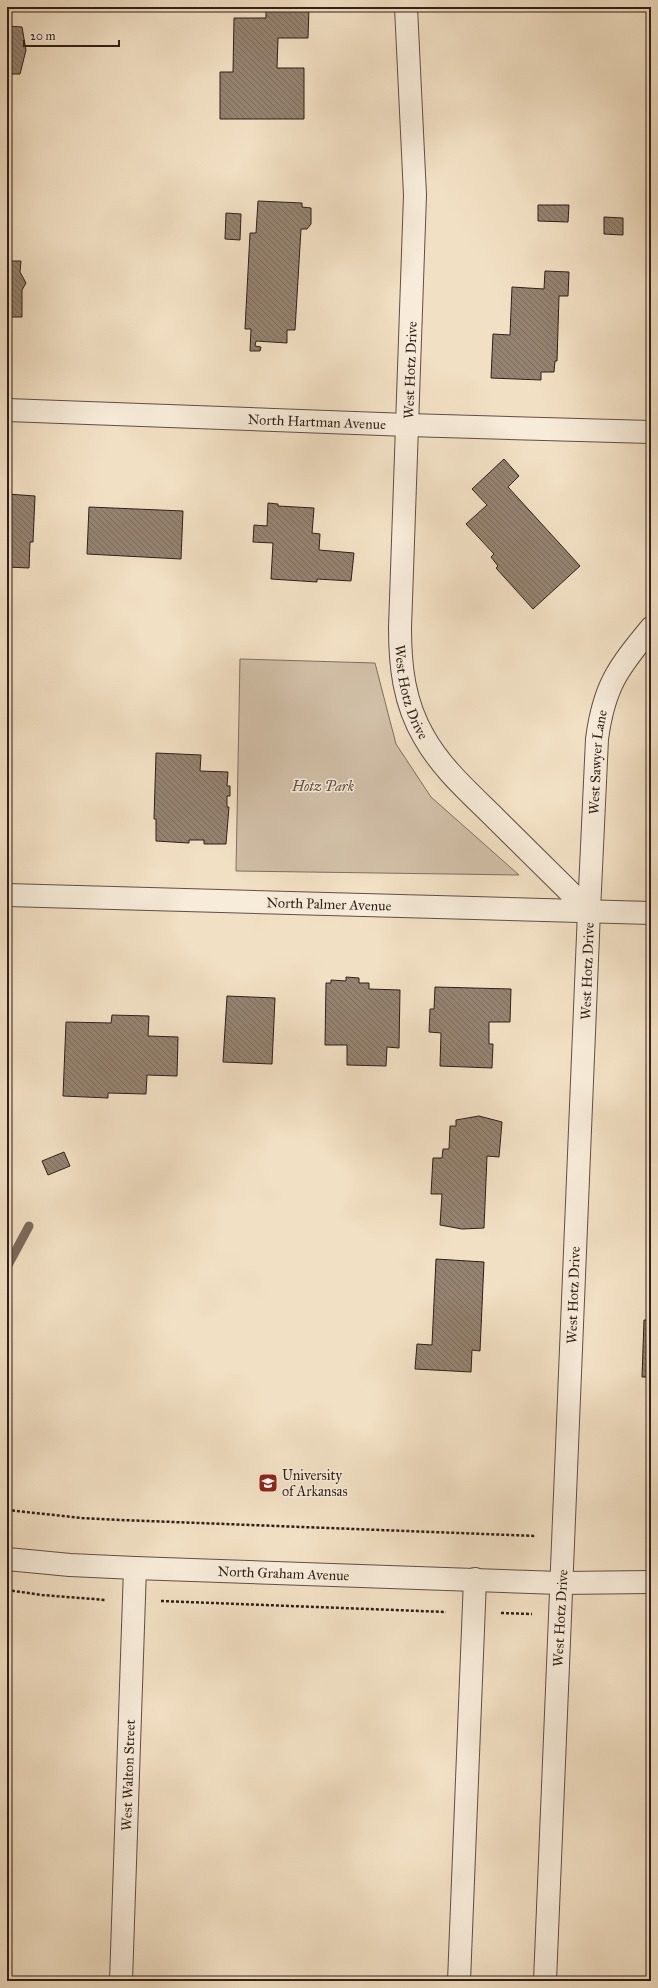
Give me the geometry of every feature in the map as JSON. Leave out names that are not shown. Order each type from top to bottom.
[{"type":"street","name":"West Hotz Drive","points":[[406,7],[415,195],[400,654],[403,683],[423,736],[438,758],[461,784],[589,911],[545,1981]]},
{"type":"street","name":"North Hartman Avenue","points":[[7,410],[408,425],[651,432]]},
{"type":"street","name":"West Sawyer Lane","points":[[589,911],[597,739],[600,717],[605,697],[613,679],[628,656],[651,628]]},
{"type":"street","name":"North Palmer Avenue","points":[[7,895],[651,913]]},
{"type":"street","name":"North Graham Avenue","points":[[7,1559],[70,1565],[135,1568],[561,1583],[651,1582]]},
{"type":"street","name":"West Walton Street","points":[[121,1981],[135,1568]]},
{"type":"street","points":[[459,1981],[475,1579]]},
{"type":"path","points":[[7,1510],[82,1518],[121,1520],[536,1536]]},
{"type":"path","points":[[7,1590],[76,1598],[560,1616]]},
{"type":"green space","name":"Hotz Park","points":[[240,659],[375,663],[396,744],[431,797],[519,875],[236,871]]},
{"type":"building","points":[[266,7],[309,7],[308,38],[278,38],[277,68],[304,68],[304,119],[220,119],[220,72],[233,72],[234,18],[266,18]]},
{"type":"building","points":[[7,26],[22,27],[26,50],[20,74],[7,74]]},
{"type":"building","points":[[258,201],[302,203],[302,207],[311,208],[311,224],[307,229],[301,229],[295,330],[287,330],[287,343],[256,341],[255,346],[261,347],[260,351],[250,351],[251,329],[245,329],[250,233],[256,233]]},
{"type":"building","points":[[538,205],[569,205],[568,222],[538,221]]},
{"type":"building","points":[[226,213],[241,214],[240,240],[225,239]]},
{"type":"building","points":[[604,217],[623,218],[623,235],[604,234]]},
{"type":"building","points":[[7,261],[21,261],[20,272],[26,283],[22,290],[22,317],[7,317]]},
{"type":"building","points":[[545,271],[569,272],[568,296],[559,296],[557,361],[555,361],[554,372],[541,372],[541,380],[491,378],[493,334],[510,335],[512,287],[544,289]]},
{"type":"building","points":[[504,459],[519,476],[508,487],[580,566],[533,609],[496,568],[498,566],[491,557],[494,554],[466,524],[487,505],[472,489]]},
{"type":"building","points":[[7,494],[35,496],[33,542],[30,542],[29,568],[7,567]]},
{"type":"building","points":[[268,503],[278,504],[278,506],[314,508],[312,533],[320,534],[319,550],[354,553],[351,581],[317,579],[317,582],[271,579],[273,543],[253,542],[254,525],[267,526]]},
{"type":"building","points":[[89,507],[183,511],[181,559],[87,554]]},
{"type":"building","points":[[7,743],[9,743],[7,790]]},
{"type":"building","points":[[156,753],[201,755],[200,771],[228,772],[227,786],[230,786],[230,796],[227,796],[227,807],[229,807],[226,844],[204,844],[204,840],[189,840],[189,843],[156,841],[156,819],[154,819]]},
{"type":"building","points":[[346,977],[359,978],[359,983],[369,983],[369,989],[400,990],[399,1048],[387,1047],[386,1066],[347,1065],[347,1045],[325,1045],[326,983],[331,983],[331,980],[346,981]]},
{"type":"building","points":[[435,987],[511,989],[510,1022],[489,1022],[489,1044],[493,1044],[492,1068],[440,1066],[441,1033],[429,1032],[430,1009],[434,1009]]},
{"type":"building","points":[[227,996],[275,998],[272,1064],[223,1062]]},
{"type":"building","points":[[8,1000],[8,1036],[7,1036]]},
{"type":"building","points":[[112,1015],[149,1016],[148,1036],[178,1037],[177,1076],[147,1075],[146,1094],[108,1093],[108,1098],[63,1096],[66,1022],[111,1023]]},
{"type":"building","points":[[479,1116],[502,1122],[499,1157],[487,1156],[484,1228],[462,1229],[440,1225],[442,1194],[431,1194],[433,1158],[442,1158],[443,1149],[449,1149],[450,1126],[456,1126],[456,1120]]},
{"type":"building","points":[[64,1152],[70,1166],[48,1175],[42,1161]]},
{"type":"building","points":[[436,1259],[484,1262],[480,1351],[472,1350],[471,1372],[415,1369],[417,1344],[432,1345]]},
{"type":"building","points":[[648,1282],[651,1282],[651,1319],[647,1318]]},
{"type":"building","points":[[644,1320],[651,1320],[651,1377],[642,1377]]},
{"type":"waterway","points":[[7,1267],[29,1226]]},
{"type":"place","name":"University of Arkansas","points":[[268,1483]]}]
